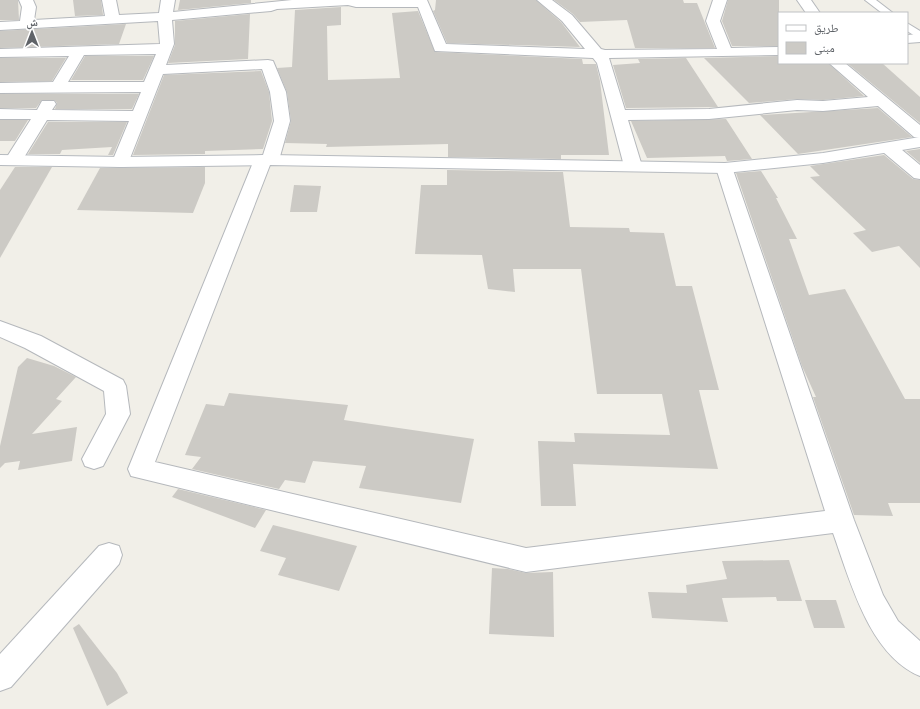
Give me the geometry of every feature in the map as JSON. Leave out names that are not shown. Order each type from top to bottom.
[{"type":"street","points":[[26,0],[29,7],[26,25]]},
{"type":"street","points":[[109,0],[113,21]]},
{"type":"street","points":[[121,162],[167,44],[165,17],[168,0]]},
{"type":"street","points":[[544,0],[567,18],[604,62],[633,166]]},
{"type":"street","points":[[720,0],[713,21],[726,53]]},
{"type":"street","points":[[804,0],[812,12]]},
{"type":"street","points":[[0,26],[113,21],[271,7],[274,5],[348,1],[356,3],[425,1],[440,48],[597,53],[726,53],[778,51]]},
{"type":"street","points":[[908,39],[920,37]]},
{"type":"street","points":[[0,53],[165,49]]},
{"type":"street","points":[[7,160],[42,114],[79,51]]},
{"type":"street","points":[[157,70],[268,64],[278,92],[282,121],[140,469],[526,560],[841,520]]},
{"type":"street","points":[[837,64],[920,133]]},
{"type":"street","points":[[0,88],[150,87]]},
{"type":"street","points":[[619,115],[709,114],[797,105],[822,106],[881,101]]},
{"type":"street","points":[[0,114],[139,116]]},
{"type":"street","points":[[7,160],[121,162],[266,160],[725,168],[773,164],[889,148],[920,142]]},
{"type":"street","points":[[889,148],[920,174]]},
{"type":"street","points":[[725,168],[841,520],[879,617],[900,645],[920,661]]},
{"type":"street","points":[[0,329],[33,342],[115,386],[118,414],[94,459]]},
{"type":"street","points":[[0,676],[109,555]]},
{"type":"lane","points":[[870,0],[887,12]]},
{"type":"lane","points":[[908,27],[920,37]]},
{"type":"building","points":[[0,0],[18,0],[19,20],[0,20]]},
{"type":"building","points":[[73,0],[101,0],[103,15],[75,16]]},
{"type":"building","points":[[180,0],[251,0],[251,3],[178,10]]},
{"type":"building","points":[[436,0],[536,0],[561,22],[580,47],[447,43],[433,11],[435,10]]},
{"type":"building","points":[[554,0],[683,0],[684,3],[697,3],[715,48],[635,48],[627,20],[580,22],[573,14]]},
{"type":"building","points":[[728,0],[779,0],[778,46],[732,46],[722,21]]},
{"type":"building","points":[[341,7],[341,25],[327,26],[328,80],[400,78],[392,13],[418,11],[435,52],[582,59],[583,64],[596,64],[600,81],[609,155],[561,155],[561,159],[448,157],[448,144],[326,147],[327,144],[285,143],[291,121],[287,92],[277,68],[292,67],[295,10]]},
{"type":"building","points":[[250,14],[248,59],[168,63],[175,45],[175,21]]},
{"type":"building","points":[[126,24],[119,44],[0,48],[0,31]]},
{"type":"building","points":[[85,56],[154,56],[143,80],[71,80]]},
{"type":"building","points":[[778,56],[778,64],[829,64],[864,96],[823,100],[797,99],[749,103],[704,58]]},
{"type":"building","points":[[0,58],[66,58],[52,81],[0,82]]},
{"type":"building","points":[[686,58],[718,107],[626,108],[613,65],[640,63],[638,59]]},
{"type":"building","points":[[848,64],[883,64],[920,97],[920,123]]},
{"type":"building","points":[[261,71],[269,92],[272,121],[263,149],[205,151],[205,154],[133,155],[164,75]]},
{"type":"building","points":[[0,94],[139,94],[132,109],[55,109],[57,103],[54,100],[42,100],[36,108],[0,108]]},
{"type":"building","points":[[878,108],[912,137],[798,154],[760,115]]},
{"type":"building","points":[[726,119],[752,159],[727,161],[725,156],[647,158],[631,121]]},
{"type":"building","points":[[0,120],[28,120],[15,141],[0,141]]},
{"type":"building","points":[[48,122],[127,122],[113,155],[108,155],[112,147],[62,150],[60,154],[28,154]]},
{"type":"building","points":[[920,149],[920,163],[906,151]]},
{"type":"building","points":[[884,155],[913,179],[920,180],[920,268],[899,246],[872,252],[853,233],[866,230],[810,177],[820,176],[810,166]]},
{"type":"building","points":[[15,167],[52,167],[0,258],[0,190]]},
{"type":"building","points":[[205,167],[205,183],[193,213],[77,210],[100,168]]},
{"type":"building","points":[[447,170],[563,172],[570,227],[629,228],[630,232],[664,233],[676,286],[692,286],[719,390],[699,390],[718,469],[573,464],[576,506],[541,506],[538,441],[575,442],[574,433],[670,435],[662,394],[597,394],[581,269],[513,269],[515,292],[488,289],[482,255],[415,254],[421,185],[447,185]]},
{"type":"building","points":[[761,171],[778,198],[776,198],[797,239],[789,239],[809,295],[845,289],[905,399],[920,399],[920,503],[888,503],[893,516],[854,515],[813,397],[816,397],[802,366],[736,173]]},
{"type":"building","points":[[294,185],[321,186],[317,212],[290,212]]},
{"type":"building","points":[[27,358],[54,366],[76,377],[56,399],[62,401],[32,434],[77,427],[72,461],[18,470],[20,461],[5,463],[0,468],[0,446],[18,367]]},
{"type":"building","points":[[229,393],[348,405],[344,420],[474,439],[461,503],[359,488],[366,466],[313,461],[305,483],[285,480],[279,489],[192,469],[201,457],[185,455],[206,404],[224,406]]},
{"type":"building","points":[[178,489],[266,510],[255,528],[172,497]]},
{"type":"building","points":[[273,525],[357,546],[339,591],[278,575],[286,558],[260,551]]},
{"type":"building","points":[[789,560],[802,601],[777,601],[776,597],[722,598],[728,622],[652,618],[648,592],[687,593],[686,585],[727,579],[722,561]]},
{"type":"building","points":[[492,568],[508,569],[526,573],[553,572],[554,637],[489,634]]},
{"type":"building","points":[[805,600],[836,600],[845,628],[814,628]]},
{"type":"building","points":[[79,624],[117,673],[128,693],[107,706],[73,628]]}]
